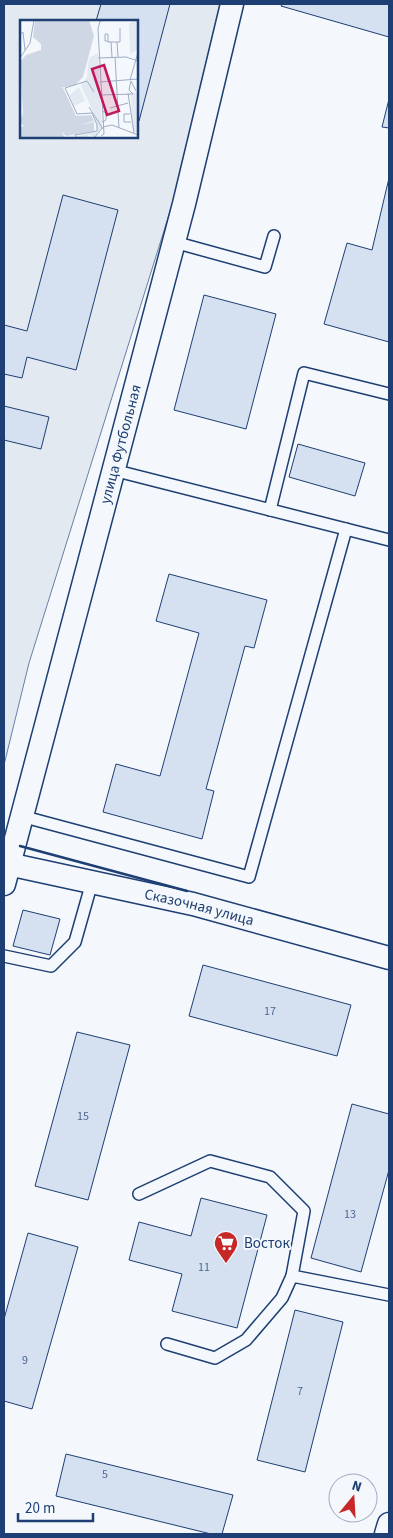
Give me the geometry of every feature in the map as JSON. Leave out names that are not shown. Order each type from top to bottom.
[{"type":"street","name":"улица Футбольная","points":[[6,874],[174,242],[232,4]]},
{"type":"street","name":"Сказочная улица","points":[[6,874],[92,882],[193,904],[389,958]]},
{"type":"street","points":[[386,1534],[389,1524]]},
{"type":"lane","points":[[174,242],[266,267],[274,236]]},
{"type":"lane","points":[[270,510],[304,373],[389,394]]},
{"type":"lane","points":[[113,470],[389,540]]},
{"type":"lane","points":[[21,816],[249,877],[346,529]]},
{"type":"lane","points":[[4,956],[51,966],[75,942],[92,882]]},
{"type":"lane","points":[[139,1194],[210,1161],[270,1177],[304,1211],[292,1276],[282,1298],[246,1340],[215,1358],[166,1344]]},
{"type":"lane","points":[[292,1276],[389,1295]]},
{"type":"shaded area","points":[[4,4],[220,4],[172,205],[29,663],[4,765]]},
{"type":"building","points":[[101,4],[170,4],[139,121],[138,20],[96,20]]},
{"type":"building","points":[[282,4],[389,4],[389,37],[281,6]]},
{"type":"building","points":[[389,99],[389,128],[382,127]]},
{"type":"building","points":[[389,178],[389,342],[324,324],[347,243],[372,250]]},
{"type":"building","points":[[63,195],[118,210],[76,370],[27,357],[22,378],[4,374],[4,325],[27,331]]},
{"type":"building","points":[[204,295],[276,314],[246,429],[174,410]]},
{"type":"building","points":[[4,406],[49,417],[41,449],[4,440]]},
{"type":"building","points":[[298,444],[365,463],[355,496],[289,477]]},
{"type":"building","points":[[169,574],[267,600],[254,648],[245,646],[206,789],[214,791],[202,839],[103,812],[116,764],[160,776],[199,633],[156,621]]},
{"type":"building","points":[[23,910],[60,919],[50,955],[13,946]]},
{"type":"building","points":[[203,965],[351,1005],[337,1056],[189,1016]]},
{"type":"building","points":[[77,1032],[130,1045],[88,1200],[35,1186]]},
{"type":"building","points":[[352,1104],[389,1114],[389,1170],[361,1272],[311,1258]]},
{"type":"building","points":[[201,1198],[267,1215],[237,1328],[172,1311],[182,1274],[129,1260],[139,1222],[191,1236]]},
{"type":"building","points":[[28,1233],[78,1247],[32,1409],[4,1401],[4,1319]]},
{"type":"building","points":[[295,1310],[343,1322],[305,1472],[257,1460]]},
{"type":"building","points":[[66,1454],[233,1495],[222,1534],[211,1534],[56,1496]]},
{"type":"wall","points":[[20,846],[187,891]]},
{"type":"place","name":"Восток","points":[[226,1264]]}]
